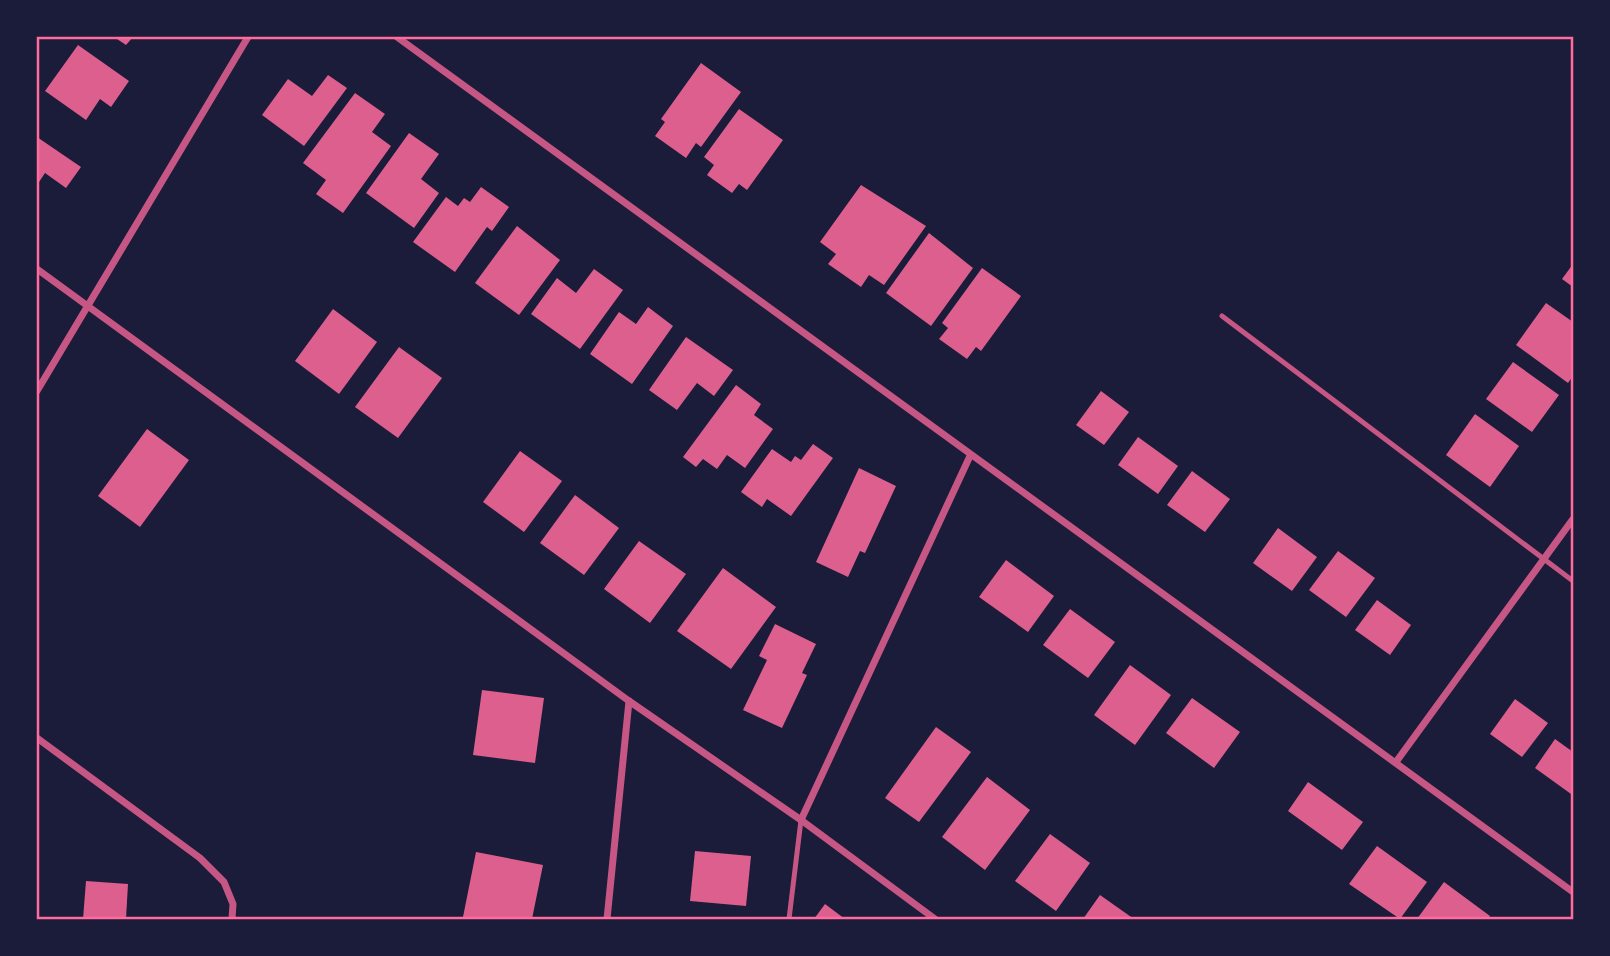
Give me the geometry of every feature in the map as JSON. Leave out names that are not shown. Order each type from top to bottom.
[{"type":"street","points":[[37,391],[248,37]]},
{"type":"street","points":[[397,37],[1573,892]]},
{"type":"street","points":[[37,269],[629,702],[801,821],[935,919]]},
{"type":"street","points":[[801,821],[970,456]]},
{"type":"street","points":[[1396,762],[1573,519]]},
{"type":"street","points":[[607,919],[629,702]]},
{"type":"street","points":[[37,738],[179,841],[224,882],[233,904],[232,919]]},
{"type":"lane","points":[[1222,316],[1573,581]]},
{"type":"lane","points":[[789,919],[801,821]]},
{"type":"building","points":[[114,37],[133,37],[126,45]]},
{"type":"building","points":[[78,45],[129,81],[111,107],[100,99],[86,120],[45,91]]},
{"type":"building","points":[[701,63],[741,92],[701,147],[696,143],[686,158],[655,136],[665,122],[661,119]]},
{"type":"building","points":[[328,75],[347,88],[304,146],[262,115],[288,79],[312,96]]},
{"type":"building","points":[[355,93],[385,114],[372,132],[391,146],[343,213],[316,194],[326,180],[303,163]]},
{"type":"building","points":[[739,109],[783,140],[747,190],[739,184],[732,193],[707,175],[714,165],[704,157]]},
{"type":"building","points":[[409,133],[439,154],[421,179],[439,193],[414,228],[366,193]]},
{"type":"building","points":[[37,137],[81,167],[66,188],[45,173],[37,185]]},
{"type":"building","points":[[861,185],[926,226],[884,285],[869,275],[861,287],[828,264],[836,254],[820,242]]},
{"type":"building","points":[[481,187],[509,207],[492,231],[487,227],[455,272],[413,242],[446,197],[458,206],[464,198],[470,202]]},
{"type":"building","points":[[517,226],[560,260],[519,315],[475,283]]},
{"type":"building","points":[[929,233],[973,268],[931,326],[886,293]]},
{"type":"building","points":[[1573,264],[1573,287],[1562,279]]},
{"type":"building","points":[[982,268],[1021,296],[981,351],[976,347],[967,359],[939,339],[948,328],[942,323]]},
{"type":"building","points":[[594,269],[623,290],[580,349],[531,314],[557,278],[576,293]]},
{"type":"building","points":[[1546,303],[1573,322],[1573,376],[1568,383],[1516,345]]},
{"type":"building","points":[[648,307],[673,326],[632,384],[590,354],[619,312],[636,324]]},
{"type":"building","points":[[333,309],[377,342],[339,394],[295,361]]},
{"type":"building","points":[[686,337],[733,370],[714,396],[697,383],[677,410],[649,390]]},
{"type":"building","points":[[399,347],[442,378],[398,438],[355,407]]},
{"type":"building","points":[[1513,362],[1559,395],[1532,432],[1486,399]]},
{"type":"building","points":[[736,385],[761,404],[754,415],[773,429],[745,468],[727,455],[717,469],[703,459],[696,467],[683,457]]},
{"type":"building","points":[[1101,391],[1129,412],[1104,445],[1076,425]]},
{"type":"building","points":[[1475,414],[1519,446],[1490,487],[1446,455]]},
{"type":"building","points":[[147,429],[189,460],[140,527],[98,496]]},
{"type":"building","points":[[1138,437],[1178,466],[1158,494],[1118,465]]},
{"type":"building","points":[[813,444],[833,458],[791,516],[767,499],[762,507],[741,492],[772,449],[791,462],[795,456],[801,460]]},
{"type":"building","points":[[520,451],[562,481],[524,532],[483,502]]},
{"type":"building","points":[[859,468],[896,486],[865,553],[860,551],[848,577],[816,562]]},
{"type":"building","points":[[1192,471],[1230,499],[1205,532],[1167,505]]},
{"type":"building","points":[[575,495],[619,528],[584,575],[540,543]]},
{"type":"building","points":[[1278,528],[1317,557],[1292,591],[1253,563]]},
{"type":"building","points":[[639,541],[686,574],[650,623],[604,589]]},
{"type":"building","points":[[1338,551],[1375,578],[1346,617],[1309,590]]},
{"type":"building","points":[[1006,560],[1054,596],[1028,632],[979,597]]},
{"type":"building","points":[[723,568],[776,607],[731,669],[677,631]]},
{"type":"building","points":[[1377,600],[1411,625],[1390,655],[1355,630]]},
{"type":"building","points":[[1070,609],[1115,642],[1088,678],[1043,645]]},
{"type":"building","points":[[775,624],[816,644],[802,673],[807,675],[782,728],[743,710],[767,660],[759,656]]},
{"type":"building","points":[[1130,665],[1171,695],[1135,745],[1094,715]]},
{"type":"building","points":[[482,690],[544,698],[535,763],[473,755]]},
{"type":"building","points":[[1192,698],[1240,732],[1214,768],[1166,733]]},
{"type":"building","points":[[1515,699],[1548,723],[1522,757],[1490,734]]},
{"type":"building","points":[[936,727],[971,752],[919,822],[885,798]]},
{"type":"building","points":[[1555,739],[1573,752],[1571,794],[1535,768]]},
{"type":"building","points":[[987,777],[1030,810],[985,870],[942,837]]},
{"type":"building","points":[[1308,782],[1363,822],[1342,850],[1288,811]]},
{"type":"building","points":[[1050,834],[1090,863],[1056,911],[1015,881]]},
{"type":"building","points":[[1377,846],[1427,882],[1400,919],[1349,884]]},
{"type":"building","points":[[695,851],[751,856],[746,906],[690,901]]},
{"type":"building","points":[[476,852],[543,865],[532,919],[463,917]]},
{"type":"building","points":[[86,881],[128,884],[126,919],[83,919]]},
{"type":"building","points":[[1444,882],[1490,916],[1488,919],[1417,919]]},
{"type":"building","points":[[1100,895],[1134,919],[1083,919]]},
{"type":"building","points":[[825,904],[845,919],[814,919]]}]
